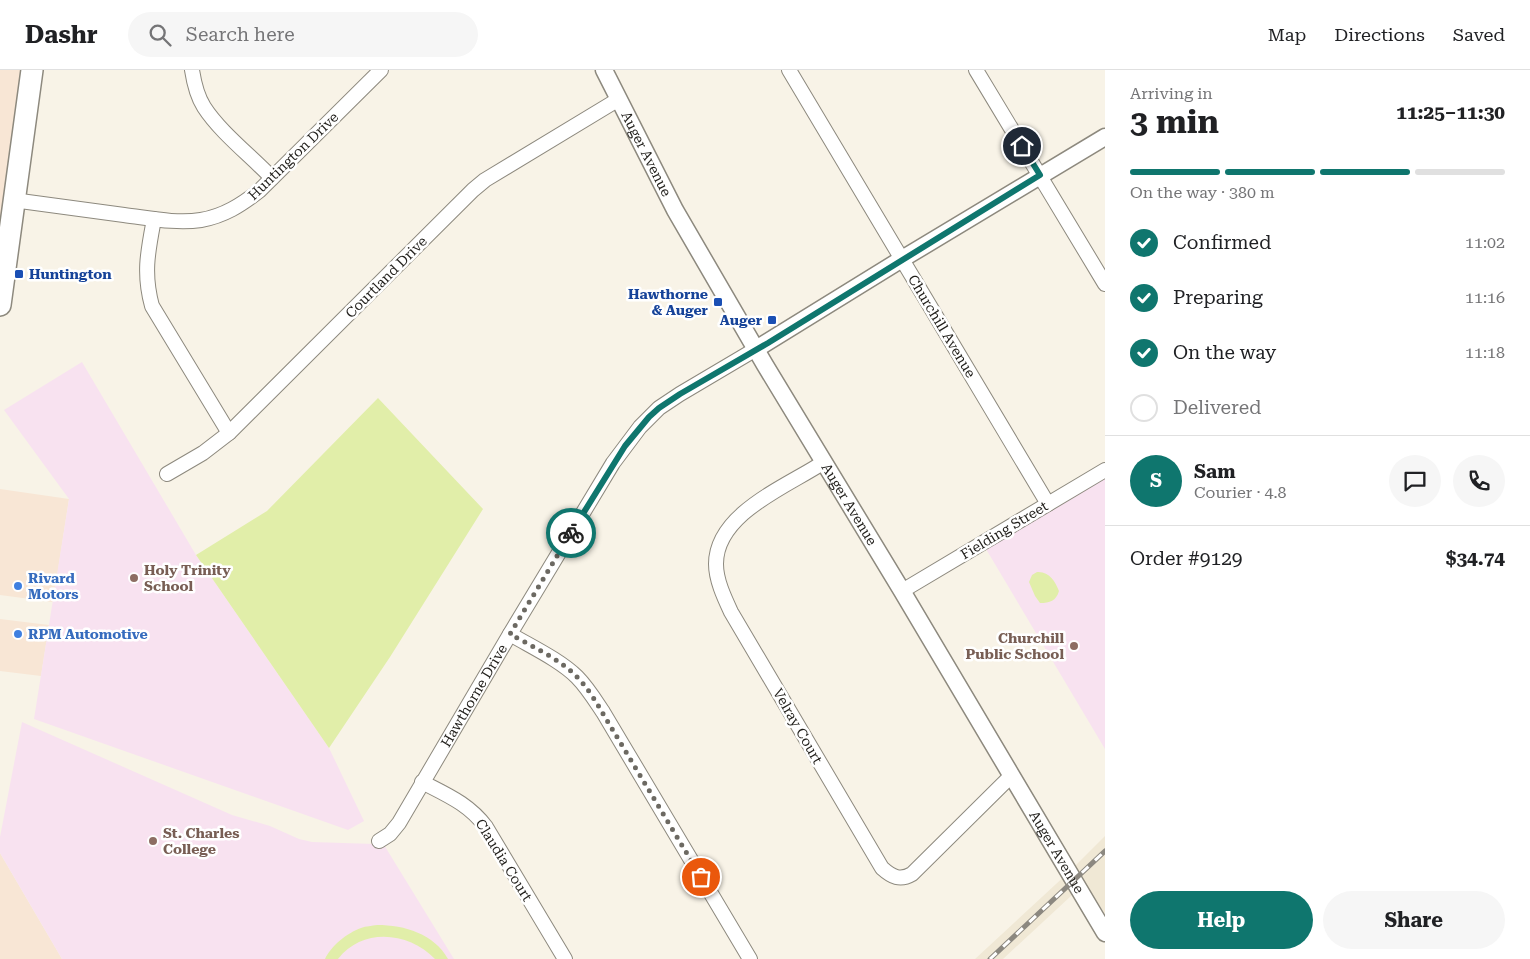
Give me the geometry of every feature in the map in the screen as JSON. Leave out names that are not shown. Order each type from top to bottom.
[{"type":"main road","points":[[0,305],[32,70]]},
{"type":"street","points":[[192,70],[199,98],[210,115],[272,178]]},
{"type":"street","name":"Huntington Drive","points":[[14,200],[154,219],[186,221],[222,215],[241,205],[259,191],[381,70]]},
{"type":"street","name":"Auger Avenue","points":[[604,70],[675,210],[1105,933]]},
{"type":"street","name":"Churchill Avenue","points":[[789,70],[1048,504]]},
{"type":"street","points":[[976,70],[1105,284]]},
{"type":"street","name":"Courtland Drive","points":[[167,474],[203,452],[229,433],[485,180],[619,98]]},
{"type":"street","name":"Hawthorne Drive","points":[[379,841],[390,834],[398,823],[613,463],[649,417],[670,400],[1105,137]]},
{"type":"street","points":[[154,219],[147,261],[148,289],[152,306],[229,433]]},
{"type":"street","name":"Velray Court","points":[[824,462],[752,505],[737,518],[720,542],[716,565],[730,612],[878,862],[887,873],[896,878],[907,877],[912,874],[1011,776]]},
{"type":"street","name":"Fielding Street","points":[[902,591],[1105,470]]},
{"type":"street","points":[[510,634],[564,666],[586,687],[750,959]]},
{"type":"street","name":"Claudia Court","points":[[422,782],[467,807],[480,818],[565,959]]},
{"type":"shaded area","points":[[0,70],[31,70],[0,297]]},
{"type":"shaded area","name":"Holy Trinity School","points":[[82,362],[196,555],[329,748],[364,821],[348,830],[34,719],[69,499],[4,410]]},
{"type":"shaded area","name":"Churchill Public School","points":[[1105,469],[1105,749],[983,544]]},
{"type":"shaded area","points":[[0,489],[69,499],[53,602],[0,595]]},
{"type":"shaded area","points":[[0,619],[49,625],[41,676],[0,671]]},
{"type":"shaded area","name":"St. Charles College","points":[[22,722],[232,815],[270,826],[299,839],[312,842],[374,844],[381,840],[454,959],[62,959],[0,853],[0,837]]},
{"type":"shaded area","points":[[1105,836],[1105,914],[1085,883],[1003,959],[975,959],[1069,872]]},
{"type":"shaded area","points":[[0,853],[62,959],[0,959]]},
{"type":"green space","points":[[378,398],[483,509],[390,657],[329,748],[196,555],[267,511]]},
{"type":"green space","points":[[1037,572],[1045,573],[1056,584],[1059,591],[1052,601],[1040,603],[1035,596],[1029,582],[1032,575]]},
{"type":"green space","points":[[377,925],[408,929],[427,937],[442,950],[448,959],[435,959],[412,943],[386,937],[360,942],[348,949],[338,959],[325,959],[335,945],[350,933],[363,927]]},
{"type":"railway","points":[[990,959],[1105,851]]},
{"type":"way so far","points":[[571,533],[510,634],[564,666],[586,687],[701,877]]},
{"type":"place","name":"Huntington","points":[[19,274]]},
{"type":"place","name":"Hawthorne & Auger","points":[[718,302]]},
{"type":"place","name":"Auger","points":[[772,320]]},
{"type":"place","name":"Holy Trinity School","points":[[134,578]]},
{"type":"place","name":"Rivard Motors","points":[[18,586]]},
{"type":"place","name":"RPM Automotive","points":[[18,634]]},
{"type":"place","name":"Churchill Public School","points":[[1074,646]]},
{"type":"place","name":"St. Charles College","points":[[153,841]]},
{"type":"route","points":[[571,533],[613,463],[649,417],[670,400],[768,343],[1040,175],[1022,146]]}]
